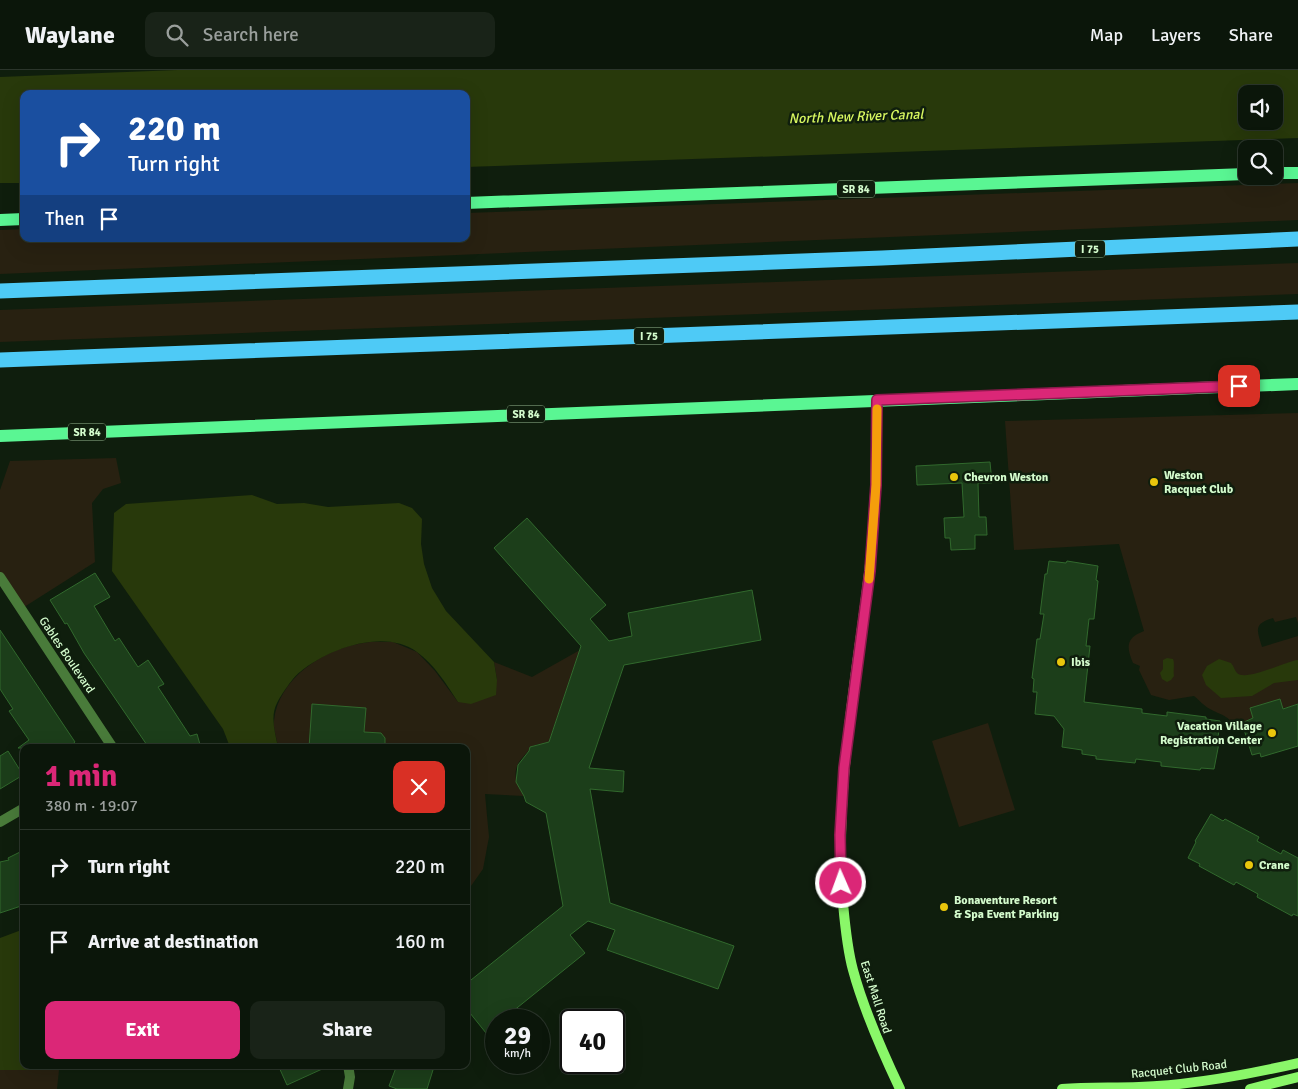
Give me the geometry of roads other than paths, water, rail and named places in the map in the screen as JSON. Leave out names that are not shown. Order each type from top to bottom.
[{"type":"highway","name":"I 75","points":[[0,291],[892,258],[1298,239]]},
{"type":"highway","name":"I 75","points":[[0,360],[1298,312]]},
{"type":"main road","points":[[1283,174],[1298,173]]},
{"type":"main road","name":"SR 84","points":[[470,203],[1238,174]]},
{"type":"main road","points":[[0,220],[20,219]]},
{"type":"main road","name":"SR 84","points":[[0,436],[1298,384]]},
{"type":"street","name":"East Mall Road","points":[[877,400],[876,485],[870,562],[844,768],[840,835],[841,874],[845,930],[852,970],[878,1043],[900,1089]]},
{"type":"street","name":"Gables Boulevard","points":[[0,577],[110,744]]},
{"type":"street","points":[[0,822],[20,810]]},
{"type":"street","name":"Racquet Club Road","points":[[1062,1089],[1139,1087],[1192,1083],[1298,1063]]},
{"type":"street","points":[[348,1089],[350,1077],[349,1069]]},
{"type":"street","points":[[1250,1089],[1298,1077]]},
{"type":"water","name":"North New River Canal","points":[[177,70],[1298,70],[1298,138],[470,167],[470,90],[20,90],[20,183],[0,183],[0,77]]},
{"type":"water","points":[[252,495],[277,504],[304,503],[328,507],[399,503],[412,508],[422,519],[421,544],[424,564],[432,588],[446,611],[494,662],[497,680],[496,695],[471,704],[458,702],[435,669],[417,652],[404,645],[389,642],[357,644],[325,656],[297,674],[284,691],[275,708],[274,725],[277,744],[229,744],[223,729],[112,571],[114,513],[126,504]]},
{"type":"water","points":[[1167,658],[1173,659],[1174,676],[1167,682],[1162,679],[1160,673],[1163,669],[1163,660]]},
{"type":"water","points":[[1219,659],[1231,663],[1237,673],[1242,675],[1257,673],[1298,660],[1298,680],[1274,683],[1252,696],[1221,698],[1206,685],[1202,675],[1207,666]]},
{"type":"water","points":[[20,930],[20,1069],[146,1069],[0,1070],[0,938]]},
{"type":"place","name":"Chevron Weston","points":[[954,477]]},
{"type":"place","name":"Weston Racquet Club","points":[[1154,482]]},
{"type":"place","name":"Ibis","points":[[1061,662]]},
{"type":"place","name":"Vacation Village Registration Center","points":[[1272,733]]},
{"type":"place","name":"Crane","points":[[1249,865]]},
{"type":"place","name":"Bonaventure Resort & Spa Event Parking","points":[[944,907]]}]
